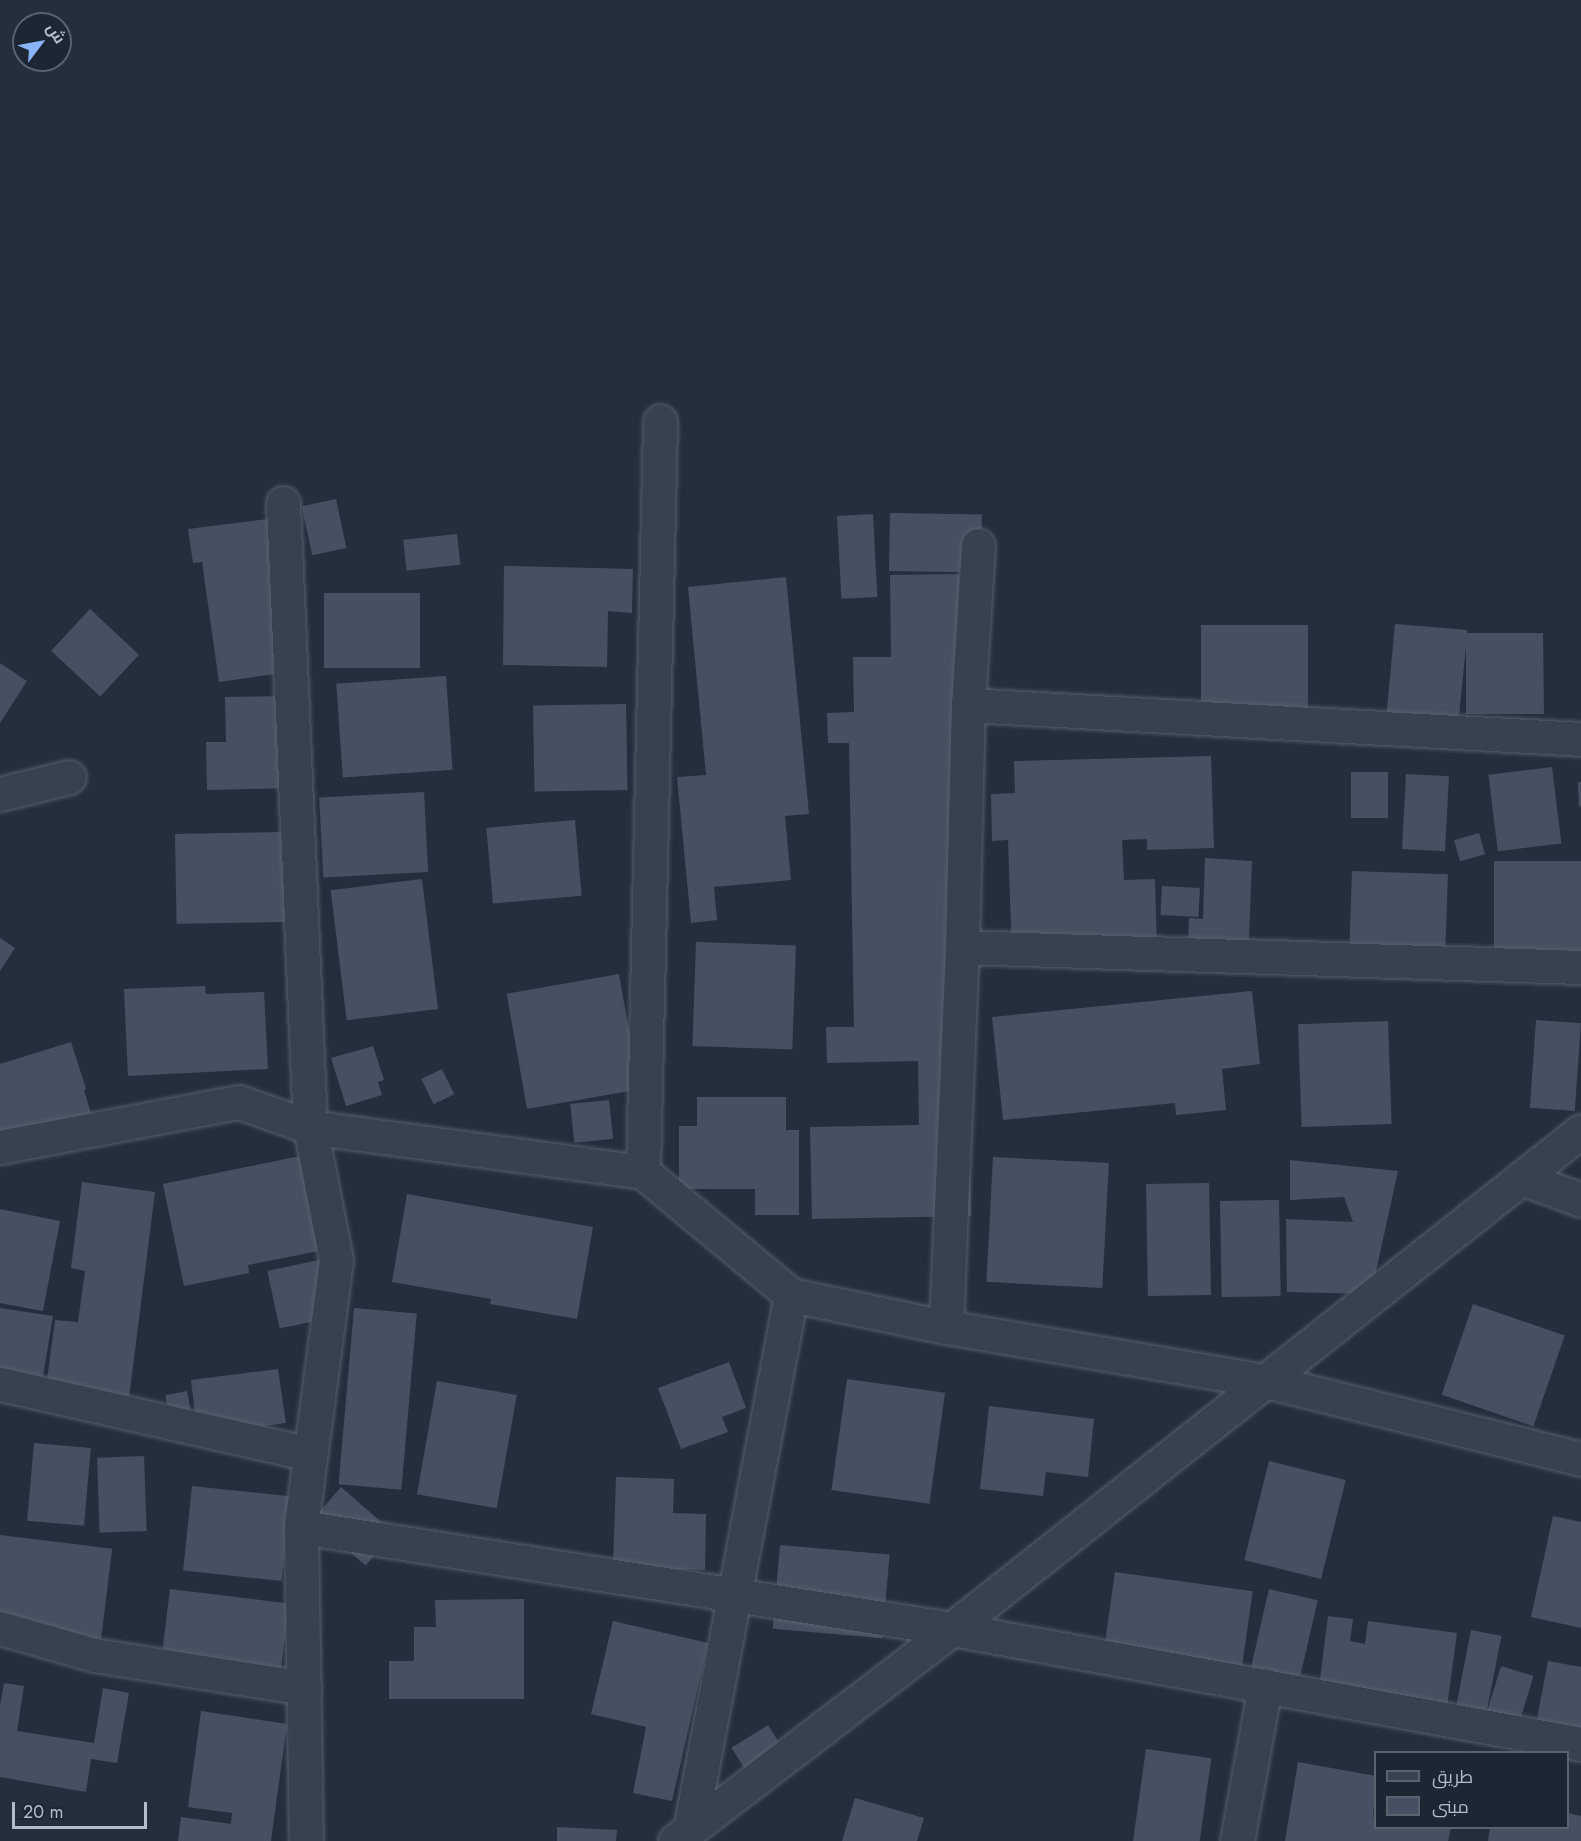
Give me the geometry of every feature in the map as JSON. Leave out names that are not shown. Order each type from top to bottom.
[{"type":"street","points":[[643,1172],[660,421]]},
{"type":"street","points":[[284,503],[310,1127],[336,1260],[301,1527],[306,1841]]},
{"type":"street","points":[[946,1327],[962,948],[968,705],[978,545]]},
{"type":"street","points":[[968,705],[1581,740]]},
{"type":"street","points":[[0,794],[69,777]]},
{"type":"street","points":[[962,948],[1581,967]]},
{"type":"street","points":[[0,1147],[239,1102],[310,1127],[643,1172],[791,1294],[946,1327],[1266,1381],[1581,1459]]},
{"type":"street","points":[[682,1835],[952,1629],[1581,1131]]},
{"type":"street","points":[[1522,1178],[1581,1200]]},
{"type":"street","points":[[682,1835],[734,1595],[791,1294]]},
{"type":"street","points":[[0,1384],[310,1454]]},
{"type":"street","points":[[301,1527],[952,1629],[1581,1744]]},
{"type":"street","points":[[0,1629],[94,1655],[304,1688]]},
{"type":"street","points":[[1237,1841],[1265,1686]]},
{"type":"building","points":[[336,499],[346,548],[312,555],[302,506]]},
{"type":"building","points":[[890,513],[982,515],[981,573],[889,571]]},
{"type":"building","points":[[873,514],[877,597],[841,599],[837,516]]},
{"type":"building","points":[[267,519],[288,672],[219,682],[202,562],[193,563],[188,529]]},
{"type":"building","points":[[457,534],[460,565],[407,570],[403,540]]},
{"type":"building","points":[[504,566],[633,569],[632,613],[608,611],[607,667],[503,665]]},
{"type":"building","points":[[959,574],[971,1216],[812,1219],[810,1127],[919,1125],[918,1061],[827,1063],[826,1027],[854,1027],[849,743],[828,743],[827,713],[854,712],[853,657],[891,657],[890,575]]},
{"type":"building","points":[[786,577],[809,814],[785,816],[791,880],[714,887],[717,920],[691,923],[677,777],[706,775],[688,587]]},
{"type":"building","points":[[324,593],[420,593],[420,668],[324,668]]},
{"type":"building","points":[[90,609],[139,655],[100,696],[51,651]]},
{"type":"building","points":[[1395,624],[1467,630],[1467,633],[1543,633],[1544,714],[1466,714],[1466,646],[1458,727],[1386,720]]},
{"type":"building","points":[[1201,625],[1308,625],[1308,721],[1201,721]]},
{"type":"building","points":[[0,663],[27,681],[0,723]]},
{"type":"building","points":[[446,676],[453,770],[343,777],[336,684]]},
{"type":"building","points":[[292,696],[293,788],[207,790],[206,742],[226,742],[225,697]]},
{"type":"building","points":[[626,704],[628,790],[535,792],[533,706]]},
{"type":"building","points":[[1211,756],[1214,848],[1147,850],[1147,839],[1122,840],[1124,880],[1155,879],[1157,953],[1012,957],[1008,840],[992,841],[991,794],[1015,793],[1014,761]]},
{"type":"building","points":[[1552,767],[1561,843],[1498,851],[1488,775]]},
{"type":"building","points":[[1351,772],[1388,772],[1388,818],[1351,818]]},
{"type":"building","points":[[1406,774],[1449,776],[1445,851],[1402,849]]},
{"type":"building","points":[[1578,782],[1581,782],[1581,806],[1579,807]]},
{"type":"building","points":[[424,792],[428,872],[323,877],[319,797]]},
{"type":"building","points":[[575,820],[582,896],[493,903],[486,828]]},
{"type":"building","points":[[283,832],[285,922],[177,924],[175,834]]},
{"type":"building","points":[[1479,833],[1485,854],[1460,861],[1454,840]]},
{"type":"building","points":[[1205,858],[1252,861],[1248,964],[1187,961],[1189,918],[1203,919]]},
{"type":"building","points":[[1494,861],[1581,861],[1581,963],[1494,963]]},
{"type":"building","points":[[1352,871],[1448,874],[1445,958],[1349,955]]},
{"type":"building","points":[[422,879],[438,1009],[347,1020],[331,890]]},
{"type":"building","points":[[1162,886],[1200,888],[1198,917],[1160,915]]},
{"type":"building","points":[[0,938],[15,948],[0,971]]},
{"type":"building","points":[[696,942],[796,945],[792,1049],[692,1046]]},
{"type":"building","points":[[619,974],[639,1089],[527,1109],[507,994]]},
{"type":"building","points":[[205,986],[206,994],[264,992],[268,1069],[128,1076],[124,989]]},
{"type":"building","points":[[1252,991],[1260,1064],[1222,1069],[1226,1110],[1176,1115],[1175,1103],[1003,1120],[992,1017]]},
{"type":"building","points":[[1536,1020],[1581,1023],[1575,1111],[1530,1108]]},
{"type":"building","points":[[1388,1021],[1392,1124],[1302,1127],[1298,1024]]},
{"type":"building","points":[[71,1042],[93,1120],[0,1150],[0,1064]]},
{"type":"building","points":[[373,1046],[384,1080],[378,1082],[382,1095],[346,1106],[331,1058]]},
{"type":"building","points":[[442,1069],[454,1094],[434,1104],[421,1079]]},
{"type":"building","points":[[697,1097],[786,1097],[786,1130],[799,1130],[799,1215],[755,1215],[755,1189],[679,1189],[679,1126],[697,1126]]},
{"type":"building","points":[[609,1100],[613,1139],[574,1143],[570,1104]]},
{"type":"building","points":[[305,1155],[324,1250],[248,1265],[249,1273],[184,1286],[163,1184]]},
{"type":"building","points":[[993,1157],[1109,1163],[1102,1288],[986,1282]]},
{"type":"building","points":[[1290,1160],[1398,1171],[1371,1294],[1287,1292],[1286,1219],[1353,1222],[1344,1197],[1290,1200]]},
{"type":"building","points":[[82,1182],[155,1192],[127,1414],[44,1402],[55,1320],[78,1322],[85,1271],[71,1268]]},
{"type":"building","points":[[1209,1183],[1211,1295],[1148,1296],[1146,1184]]},
{"type":"building","points":[[407,1194],[593,1227],[577,1319],[490,1304],[491,1299],[392,1282]]},
{"type":"building","points":[[1279,1200],[1281,1296],[1222,1297],[1220,1201]]},
{"type":"building","points":[[0,1209],[60,1221],[43,1311],[0,1303]]},
{"type":"building","points":[[328,1258],[340,1316],[280,1329],[267,1271]]},
{"type":"building","points":[[1473,1304],[1565,1336],[1533,1426],[1442,1395]]},
{"type":"building","points":[[0,1308],[53,1316],[40,1395],[0,1388]]},
{"type":"building","points":[[354,1308],[417,1313],[401,1490],[339,1484]]},
{"type":"building","points":[[729,1362],[746,1408],[722,1417],[728,1432],[681,1449],[658,1388]]},
{"type":"building","points":[[278,1369],[286,1423],[228,1431],[226,1418],[196,1422],[191,1380]]},
{"type":"building","points":[[847,1379],[945,1393],[929,1504],[831,1490]]},
{"type":"building","points":[[437,1381],[517,1395],[497,1508],[417,1494]]},
{"type":"building","points":[[187,1391],[193,1422],[172,1427],[165,1395]]},
{"type":"building","points":[[989,1406],[1094,1419],[1088,1477],[1046,1472],[1043,1496],[980,1489]]},
{"type":"building","points":[[34,1443],[91,1448],[84,1526],[27,1521]]},
{"type":"building","points":[[144,1456],[147,1531],[100,1533],[97,1458]]},
{"type":"building","points":[[1269,1461],[1346,1480],[1321,1579],[1244,1560]]},
{"type":"building","points":[[616,1477],[674,1479],[673,1513],[706,1514],[705,1570],[613,1567]]},
{"type":"building","points":[[192,1486],[290,1496],[282,1581],[183,1571]]},
{"type":"building","points":[[341,1487],[394,1533],[366,1565],[313,1519]]},
{"type":"building","points":[[1553,1516],[1581,1522],[1581,1628],[1531,1617]]},
{"type":"building","points":[[0,1535],[112,1549],[99,1652],[0,1640]]},
{"type":"building","points":[[780,1545],[890,1555],[882,1638],[773,1629]]},
{"type":"building","points":[[1115,1572],[1253,1591],[1239,1690],[1101,1671]]},
{"type":"building","points":[[170,1589],[289,1604],[279,1685],[160,1670]]},
{"type":"building","points":[[1269,1589],[1318,1600],[1295,1700],[1246,1688]]},
{"type":"building","points":[[524,1599],[524,1699],[389,1699],[389,1661],[414,1661],[414,1627],[436,1627],[435,1600]]},
{"type":"building","points":[[1328,1616],[1353,1619],[1350,1641],[1365,1644],[1368,1621],[1457,1633],[1446,1715],[1317,1702]]},
{"type":"building","points":[[613,1621],[708,1643],[672,1801],[633,1793],[646,1727],[591,1714]]},
{"type":"building","points":[[1471,1630],[1501,1636],[1484,1726],[1453,1720]]},
{"type":"building","points":[[1548,1661],[1581,1667],[1581,1755],[1532,1745]]},
{"type":"building","points":[[1501,1666],[1534,1676],[1517,1729],[1485,1719]]},
{"type":"building","points":[[4,1683],[24,1686],[17,1731],[94,1743],[103,1688],[129,1693],[117,1763],[91,1759],[86,1792],[0,1777],[0,1705]]},
{"type":"building","points":[[201,1711],[287,1724],[271,1841],[178,1841],[181,1817],[231,1824],[232,1813],[188,1807]]},
{"type":"building","points":[[768,1725],[781,1746],[745,1769],[732,1748]]},
{"type":"building","points":[[1146,1749],[1211,1758],[1200,1841],[1133,1841]]},
{"type":"building","points":[[1298,1762],[1374,1776],[1374,1829],[1451,1829],[1448,1841],[1285,1841]]},
{"type":"building","points":[[855,1798],[924,1818],[917,1841],[842,1841]]},
{"type":"building","points":[[1569,1813],[1581,1816],[1581,1841],[1488,1841],[1490,1829],[1569,1829]]},
{"type":"building","points":[[557,1827],[617,1830],[616,1841],[557,1841]]}]
